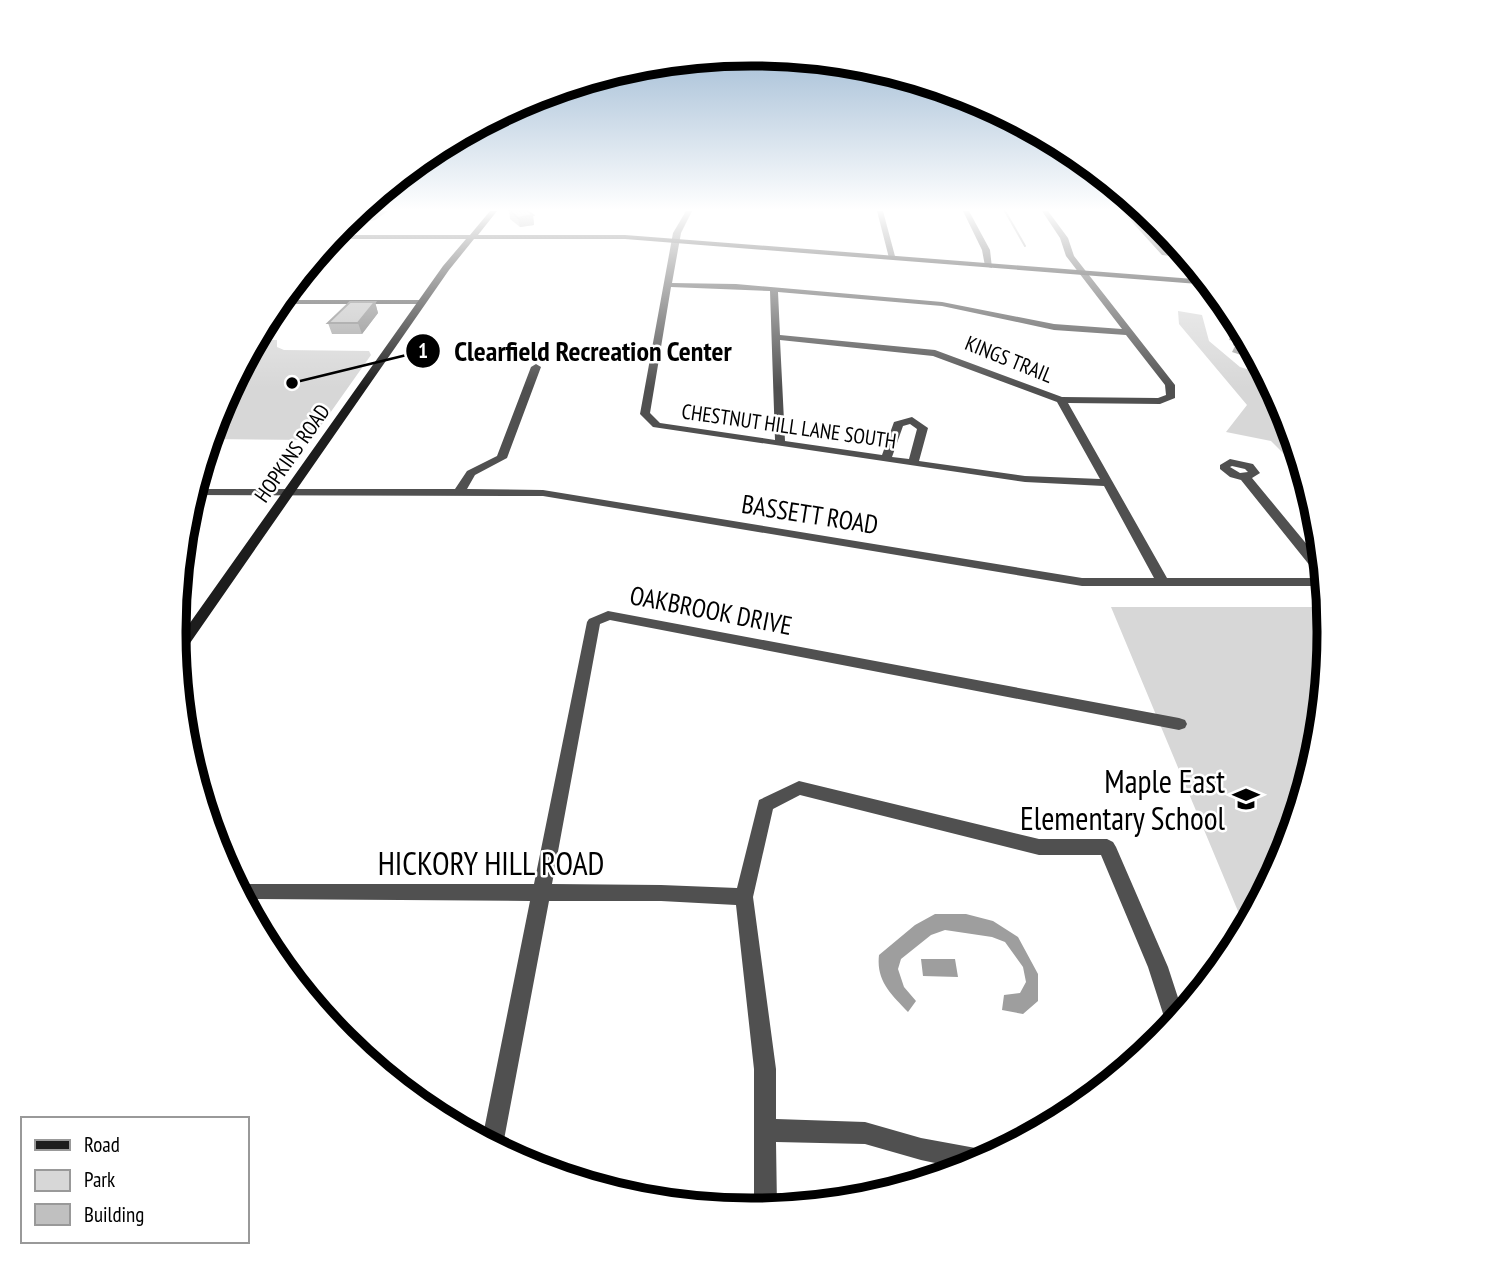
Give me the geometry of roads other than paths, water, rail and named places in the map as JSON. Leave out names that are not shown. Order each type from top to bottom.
[{"type":"street","name":"HOPKINS ROAD","points":[[186,638],[446,270]]},
{"type":"street","name":"CHESTNUT HILL LANE SOUTH","points":[[670,270],[645,414],[663,427],[1025,479],[1107,483]]},
{"type":"street","points":[[1042,270],[1195,282]]},
{"type":"street","points":[[1061,400],[1160,401],[1171,396],[1170,385],[1080,270]]},
{"type":"street","points":[[668,285],[774,289],[942,304],[1054,327],[1093,332],[1128,332]]},
{"type":"street","points":[[774,289],[780,444]]},
{"type":"street","points":[[293,302],[422,302]]},
{"type":"street","name":"KINGS TRAIL","points":[[776,337],[935,352],[1061,400],[1163,582]]},
{"type":"street","points":[[460,491],[471,473],[502,458],[536,367]]},
{"type":"street","points":[[886,459],[898,424],[912,420],[923,428],[914,463]]},
{"type":"street","points":[[1245,477],[1312,559]]},
{"type":"street","name":"BASSETT ROAD","points":[[204,492],[543,493],[1082,582],[1315,582]]},
{"type":"street","name":"OAKBROOK DRIVE","points":[[494,1135],[594,622],[608,615],[1179,724]]},
{"type":"street","points":[[765,1197],[765,1069],[744,897],[765,805],[799,788],[1039,847],[1107,847],[1158,967],[1172,1011]]},
{"type":"street","name":"HICKORY HILL ROAD","points":[[249,891],[661,893],[744,897]]},
{"type":"street","points":[[766,1130],[865,1133],[960,1157]]},
{"type":"place","name":"Clearfield Recreation Center","points":[[292,383]]},
{"type":"place","name":"Maple East Elementary School","points":[[1246,799]]}]
